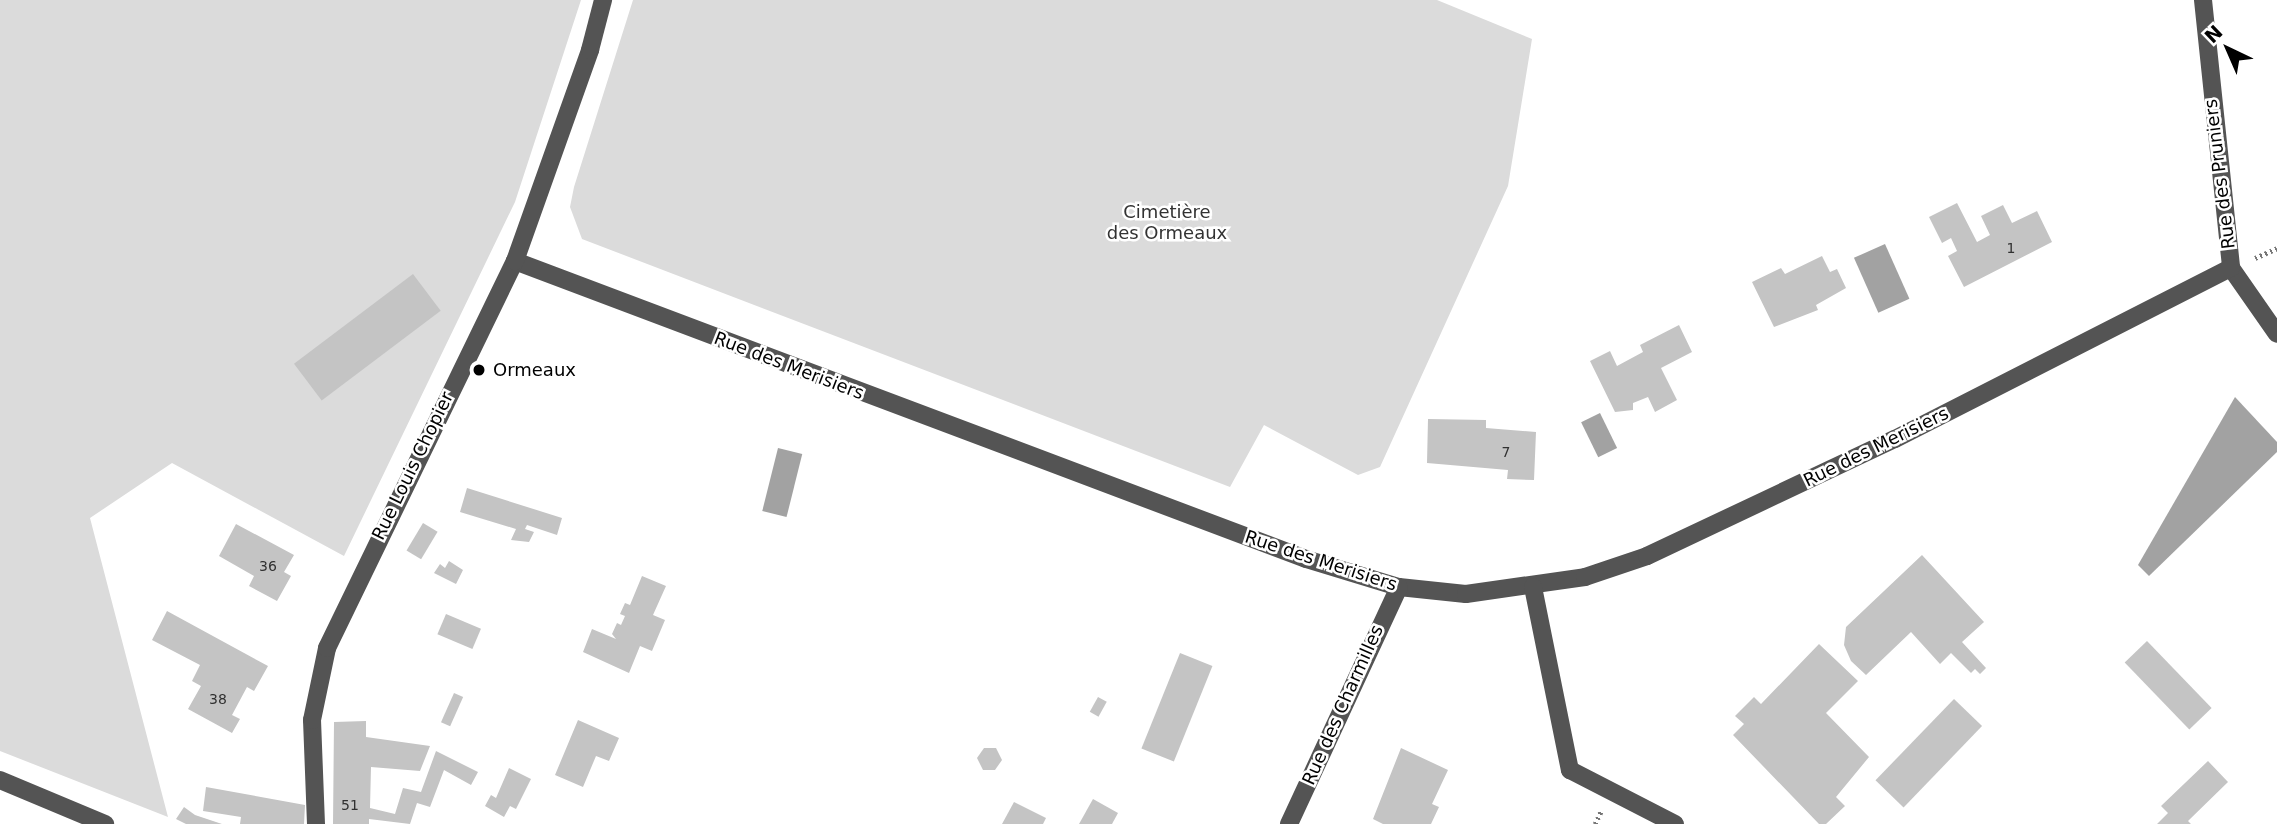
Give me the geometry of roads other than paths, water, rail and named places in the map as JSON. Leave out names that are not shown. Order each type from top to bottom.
[{"type":"street","name":"Rue Louis Chopier","points":[[316,824],[312,720],[327,648],[516,261],[590,50],[603,0]]},
{"type":"street","name":"Rue des Pruniers","points":[[2203,0],[2231,268],[2277,334]]},
{"type":"street","name":"Rue des Merisiers","points":[[516,261],[1306,559],[1399,587],[1466,594],[1533,587],[1585,577],[1647,556],[1908,433],[2231,268]]},
{"type":"street","name":"Rue des Charmilles","points":[[1289,824],[1399,587]]},
{"type":"street","points":[[1533,587],[1570,770],[1675,824]]},
{"type":"street","points":[[0,780],[104,824]]},
{"type":"place","name":"Ormeaux","points":[[479,370]]},
{"type":"park label","name":"Cimetière des Ormeaux","points":[[1167,223]]}]
